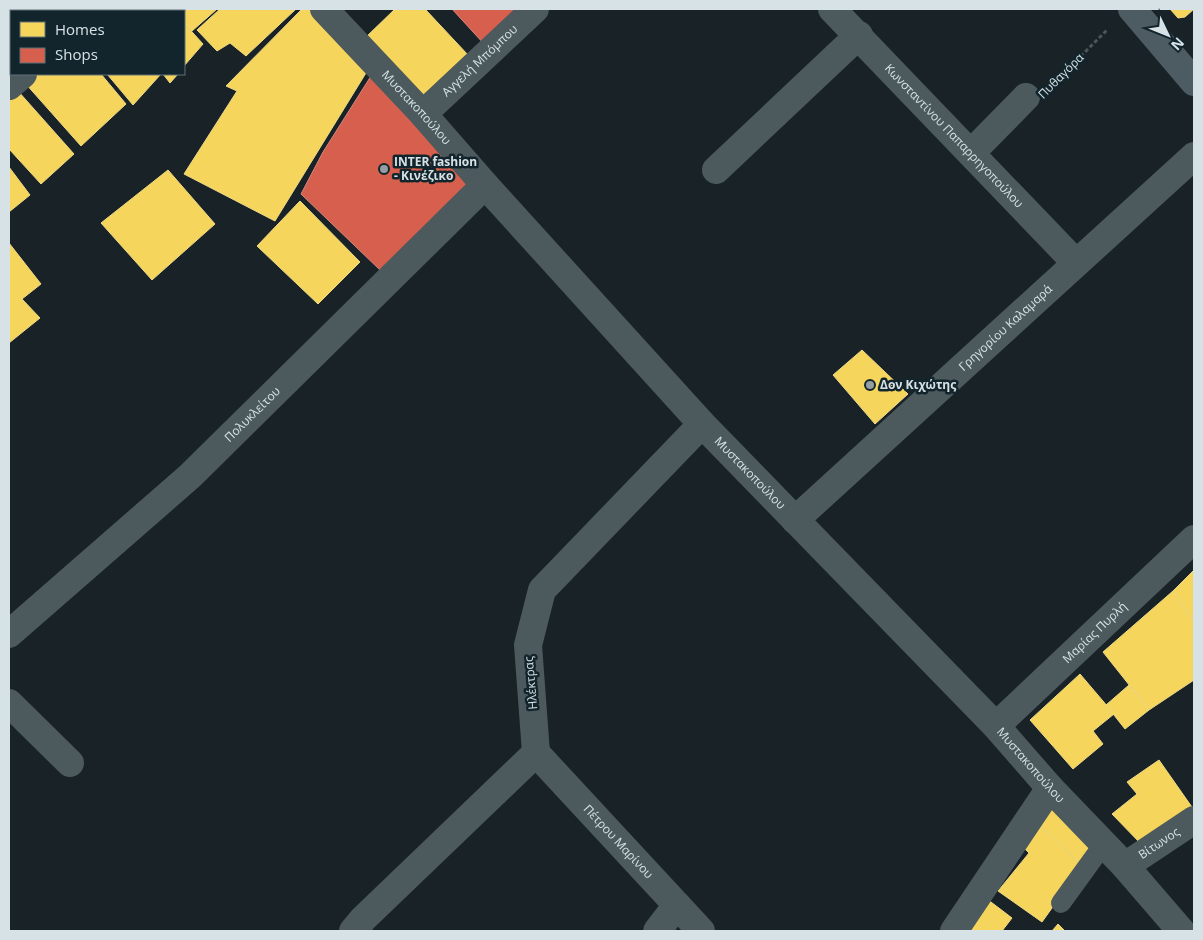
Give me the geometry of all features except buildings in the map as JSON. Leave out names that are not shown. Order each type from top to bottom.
[{"type":"main road","points":[[1132,9],[1194,82]]},
{"type":"street","name":"Μυστακοπούλου","points":[[324,9],[423,114],[702,424],[996,726],[1050,788],[1125,866],[1181,931]]},
{"type":"street","name":"Αγγελή Μπόμπου","points":[[423,114],[535,9]]},
{"type":"street","name":"Κωνσταντίνου Παπαρρηγοπούλου","points":[[832,9],[1076,263]]},
{"type":"street","points":[[716,170],[859,36]]},
{"type":"street","points":[[9,86],[21,75]]},
{"type":"street","name":"Πυθαγόρα","points":[[971,153],[1026,97]]},
{"type":"street","name":"Γρηγορίου Καλαμαρά","points":[[795,520],[1194,156]]},
{"type":"street","name":"Πολυκλείτου","points":[[9,634],[190,476],[485,185]]},
{"type":"street","name":"Ηλέκτρας","points":[[536,753],[528,644],[542,590],[702,424]]},
{"type":"street","name":"Μαρίας Πυρλή","points":[[996,726],[1194,539]]},
{"type":"street","points":[[9,703],[70,763]]},
{"type":"street","points":[[353,931],[363,919],[536,753]]},
{"type":"street","name":"Πέτρου Μαρίνου","points":[[536,753],[701,931]]},
{"type":"street","points":[[954,931],[1050,788]]},
{"type":"street","name":"Βίτωνος","points":[[1125,866],[1194,820]]},
{"type":"street","points":[[656,931],[677,905]]},
{"type":"lane","points":[[1060,904],[1103,844]]},
{"type":"path","name":"Πυθαγόρα","points":[[1026,97],[1035,102],[1109,29]]},
{"type":"place","name":"INTER fashion - Κινέζικο","points":[[384,169]]},
{"type":"place","name":"Δον Κιχώτης","points":[[870,385]]}]
